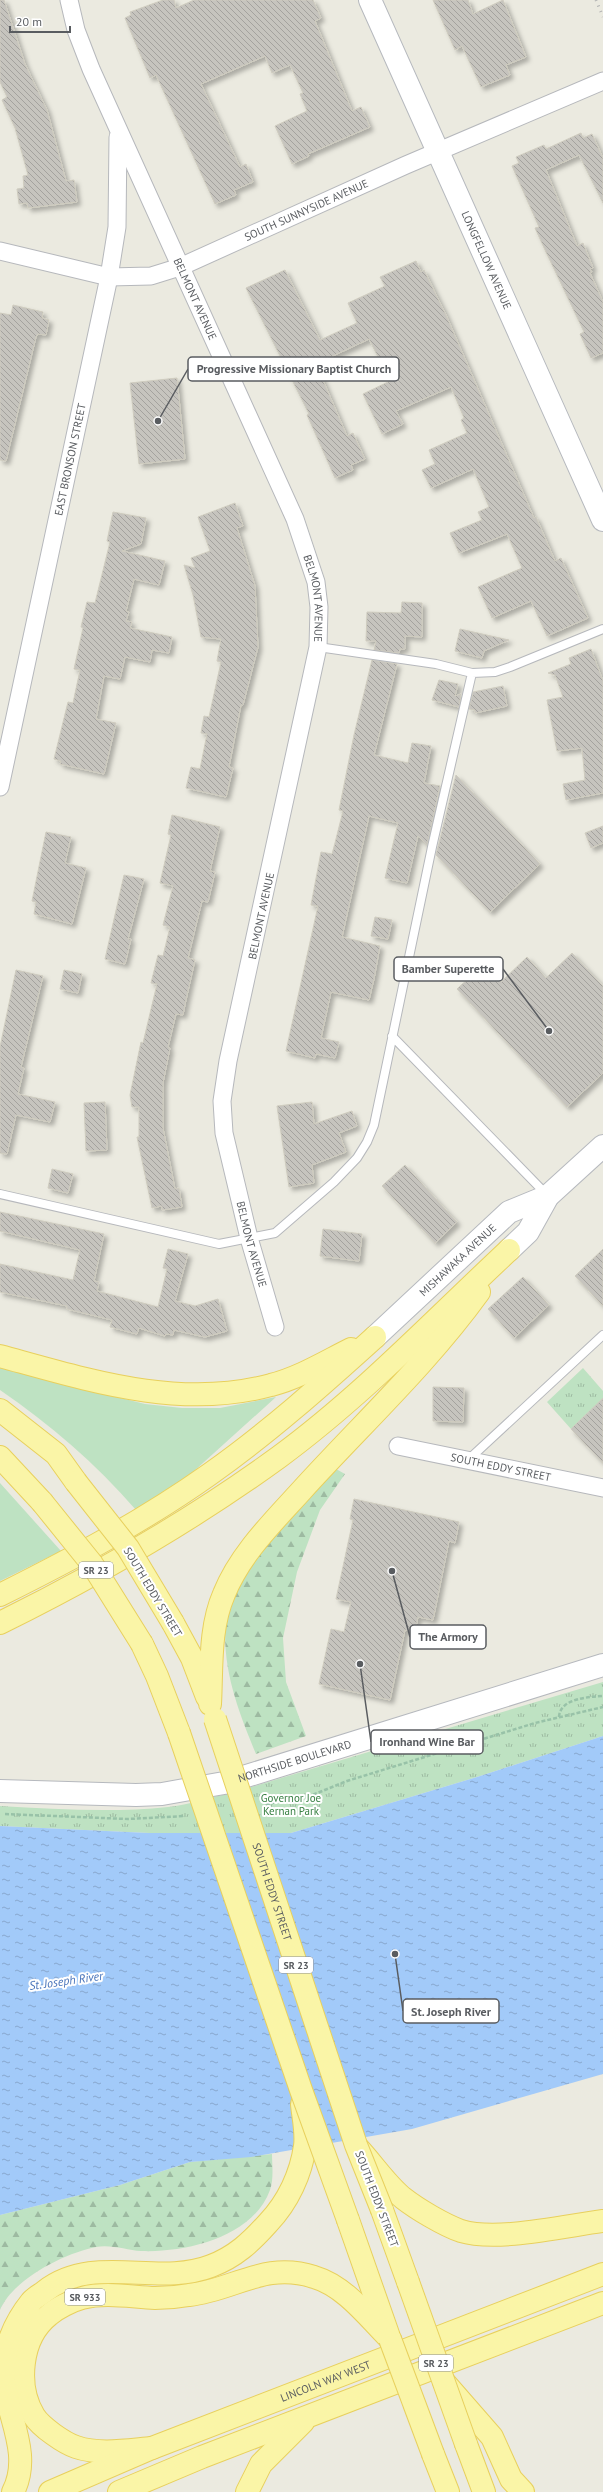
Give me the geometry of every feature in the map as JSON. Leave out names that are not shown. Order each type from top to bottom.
[{"type":"main road","points":[[0,1623],[66,1590],[164,1534],[210,1506],[280,1456],[366,1383],[509,1250]]},
{"type":"main road","points":[[212,1712],[216,1615],[224,1593],[238,1565],[296,1497],[448,1334],[509,1250]]},
{"type":"main road","points":[[0,1356],[136,1389],[190,1395],[218,1394],[271,1385],[302,1374],[375,1337]]},
{"type":"main road","points":[[0,1595],[130,1525],[210,1474],[315,1392],[375,1337]]},
{"type":"main road","name":"SOUTH EDDY STREET","points":[[0,1410],[56,1454],[128,1548],[192,1658],[212,1712],[356,2145],[382,2210],[484,2492]]},
{"type":"main road","name":"SR 23","points":[[0,1457],[42,1502],[92,1564],[142,1644],[157,1676],[179,1732],[300,2090],[438,2473],[448,2492]]},
{"type":"main road","points":[[13,2492],[21,2465],[19,2442],[4,2380],[6,2353],[13,2330],[31,2302],[55,2283],[83,2273],[112,2271],[158,2275],[182,2273],[210,2267],[233,2256],[250,2243],[278,2213],[295,2184],[306,2144],[300,2090]]},
{"type":"main road","points":[[356,2145],[403,2198],[444,2223],[462,2231],[478,2234],[518,2233],[603,2221]]},
{"type":"main road","name":"SR 933","points":[[152,2448],[106,2451],[77,2448],[63,2442],[35,2418],[27,2401],[22,2376],[26,2350],[36,2330],[48,2315],[81,2298],[103,2295],[157,2298],[191,2295],[266,2274],[288,2273],[314,2277],[336,2287],[390,2339]]},
{"type":"main road","name":"LINCOLN WAY WEST","points":[[50,2492],[152,2448],[603,2274]]},
{"type":"main road","points":[[119,2492],[310,2415],[603,2302]]},
{"type":"main road","points":[[581,2311],[603,2316]]},
{"type":"main road","points":[[442,2379],[492,2437],[511,2479],[523,2492]]},
{"type":"main road","points":[[247,2492],[261,2464],[310,2415]]},
{"type":"street","name":"BELMONT AVENUE","points":[[69,0],[76,30],[118,129],[306,549],[316,582],[319,607],[318,647],[228,1061],[222,1102],[224,1133],[249,1238],[275,1327]]},
{"type":"street","name":"LONGFELLOW AVENUE","points":[[370,0],[603,520]]},
{"type":"street","name":"SOUTH SUNNYSIDE AVENUE","points":[[0,252],[109,277],[151,276],[180,267],[230,243],[603,81]]},
{"type":"street","name":"EAST BRONSON STREET","points":[[0,787],[109,277],[117,227],[118,129]]},
{"type":"street","name":"MISHAWAKA AVENUE","points":[[509,1250],[528,1232],[548,1196],[603,1146]]},
{"type":"street","name":"MISHAWAKA AVENUE","points":[[375,1337],[509,1212],[548,1196]]},
{"type":"street","name":"SOUTH EDDY STREET","points":[[398,1446],[603,1488]]},
{"type":"street","name":"NORTHSIDE BOULEVARD","points":[[0,1791],[136,1796],[162,1794],[224,1783],[603,1665]]},
{"type":"lane","points":[[318,647],[436,664],[472,673],[495,672],[603,629]]},
{"type":"lane","points":[[0,1194],[219,1244],[275,1233],[334,1182],[357,1158],[367,1142],[374,1125],[392,1036],[472,673]]},
{"type":"lane","points":[[392,1036],[548,1196]]},
{"type":"lane","points":[[468,1460],[603,1335]]},
{"type":"path","points":[[603,1696],[567,1703],[561,1708],[559,1717],[603,1707]]},
{"type":"green space","points":[[0,1368],[145,1404],[182,1408],[220,1408],[276,1397],[193,1472],[136,1510],[105,1476],[55,1431],[0,1390]]},
{"type":"green space","points":[[583,1368],[603,1391],[603,1398],[571,1429],[547,1402]]},
{"type":"green space","points":[[336,1469],[345,1474],[320,1510],[297,1572],[283,1638],[286,1682],[306,1736],[256,1754],[237,1705],[232,1688],[226,1654],[226,1619],[231,1600],[240,1581],[270,1539]]},
{"type":"green space","points":[[0,1483],[61,1551],[0,1581]]},
{"type":"green space","name":"Governor Joe Kernan Park","points":[[603,1682],[603,1736],[477,1777],[291,1833],[149,1833],[0,1826],[0,1806],[84,1810],[126,1810],[168,1807],[192,1803],[231,1793]]},
{"type":"green space","points":[[272,2154],[272,2176],[270,2190],[261,2206],[249,2220],[234,2230],[216,2239],[178,2249],[141,2251],[101,2246],[84,2250],[55,2261],[28,2278],[16,2288],[0,2310],[0,2215],[120,2185],[190,2162]]},
{"type":"water","points":[[603,1736],[603,2074],[412,2129],[251,2157],[190,2162],[120,2185],[0,2215],[0,1826],[149,1833],[291,1833],[477,1777]]},
{"type":"building","points":[[0,0],[4,0],[25,64],[47,110],[66,181],[74,180],[77,202],[28,208],[27,203],[19,204],[17,189],[24,188],[23,176],[28,175],[15,128],[2,100],[7,97],[0,82]]},
{"type":"building","points":[[163,0],[174,0],[176,8],[194,0],[313,0],[321,18],[315,21],[352,111],[361,107],[370,127],[308,154],[309,156],[292,164],[275,126],[307,111],[300,94],[303,93],[290,65],[272,73],[265,56],[201,84],[240,167],[246,164],[253,182],[234,190],[236,195],[215,204],[156,75],[150,78],[125,18],[131,15],[130,12]]},
{"type":"building","points":[[433,0],[468,0],[473,14],[503,0],[526,57],[506,65],[510,75],[481,87],[462,46],[455,50]]},
{"type":"building","points":[[581,133],[583,138],[592,134],[603,158],[603,203],[579,155],[546,170],[577,246],[583,243],[593,268],[590,269],[592,272],[590,273],[603,302],[603,353],[591,358],[580,334],[584,332],[535,228],[539,227],[512,166],[519,163],[516,157],[544,145],[546,149]]},
{"type":"building","points":[[416,261],[421,272],[424,270],[446,315],[534,518],[536,517],[555,561],[561,558],[588,618],[547,636],[531,601],[492,618],[478,587],[522,568],[507,534],[459,553],[450,533],[482,520],[478,512],[489,507],[473,469],[431,488],[422,470],[435,464],[429,450],[467,433],[461,420],[464,418],[451,387],[396,411],[403,424],[382,434],[363,394],[390,381],[369,339],[316,364],[347,436],[353,433],[365,459],[351,465],[353,470],[335,478],[307,415],[309,414],[246,288],[285,270],[320,340],[357,323],[348,303],[385,286],[380,277]]},
{"type":"building","points":[[13,305],[43,312],[42,318],[49,320],[46,335],[38,334],[36,337],[6,461],[0,460],[0,313],[11,315]]},
{"type":"building","points":[[177,378],[185,459],[139,464],[130,383]]},
{"type":"building","points":[[235,503],[243,526],[237,528],[255,586],[258,647],[243,705],[241,705],[229,767],[233,768],[226,797],[186,788],[191,767],[200,769],[207,734],[201,733],[204,716],[209,717],[221,662],[217,661],[221,639],[201,637],[193,595],[184,565],[195,568],[191,558],[210,551],[198,517]]},
{"type":"building","points":[[113,512],[146,518],[141,544],[122,551],[165,561],[159,585],[134,579],[126,611],[129,612],[126,621],[132,622],[130,628],[172,637],[169,653],[152,650],[150,662],[125,657],[120,679],[104,676],[96,719],[116,723],[104,774],[60,764],[61,761],[54,759],[68,702],[73,703],[80,670],[74,669],[83,628],[81,627],[87,602],[95,603],[110,542],[107,541]]},
{"type":"building","points":[[402,602],[422,603],[422,637],[405,636],[405,649],[400,649],[399,653],[374,650],[376,641],[366,641],[367,612],[401,613]]},
{"type":"building","points":[[460,629],[509,640],[484,651],[482,658],[455,651]]},
{"type":"building","points":[[591,649],[603,681],[603,793],[566,800],[563,784],[585,780],[582,748],[557,751],[547,700],[563,697],[555,675],[548,673],[571,664],[569,658]]},
{"type":"building","points":[[372,660],[397,664],[374,755],[408,763],[412,743],[431,746],[424,783],[440,786],[427,845],[418,836],[407,883],[385,878],[398,823],[369,816],[342,937],[380,946],[374,979],[369,1000],[331,992],[321,1038],[339,1042],[335,1058],[316,1054],[315,1058],[286,1051],[318,906],[311,905],[321,852],[332,854],[335,843],[343,811],[339,810],[354,735]]},
{"type":"building","points":[[439,680],[458,684],[455,696],[461,694],[459,707],[432,700]]},
{"type":"building","points":[[503,686],[507,706],[475,713],[475,710],[469,709],[473,692]]},
{"type":"building","points":[[456,775],[540,864],[490,912],[436,855]]},
{"type":"building","points":[[172,815],[220,827],[210,871],[215,872],[208,902],[202,901],[188,958],[195,960],[183,1015],[176,1014],[168,1047],[170,1048],[163,1083],[163,1128],[175,1189],[179,1188],[182,1207],[162,1210],[162,1206],[152,1208],[137,1137],[139,1137],[139,1107],[132,1107],[130,1095],[141,1042],[143,1043],[157,984],[151,983],[158,955],[163,956],[170,927],[163,925],[173,886],[160,883],[171,835],[168,834]]},
{"type":"building","points":[[603,826],[603,843],[591,848],[585,833]]},
{"type":"building","points":[[46,832],[71,837],[65,863],[86,868],[72,924],[34,914],[36,902],[32,901]]},
{"type":"building","points":[[124,875],[144,879],[128,939],[131,939],[125,964],[105,959]]},
{"type":"building","points":[[375,917],[392,920],[388,939],[371,936]]},
{"type":"building","points":[[572,953],[603,986],[603,1073],[567,1107],[457,989],[484,964],[501,982],[527,957],[546,978]]},
{"type":"building","points":[[16,970],[43,976],[21,1067],[24,1068],[18,1094],[55,1102],[50,1122],[16,1115],[7,1154],[0,1153],[0,1047]]},
{"type":"building","points":[[64,970],[82,974],[78,993],[60,989]]},
{"type":"building","points":[[105,1102],[107,1150],[86,1151],[84,1103]]},
{"type":"building","points":[[312,1102],[314,1124],[352,1111],[357,1126],[339,1133],[346,1152],[312,1165],[314,1183],[289,1187],[277,1106]]},
{"type":"building","points":[[405,1165],[457,1222],[435,1243],[382,1186]]},
{"type":"building","points":[[52,1169],[73,1174],[68,1193],[48,1188]]},
{"type":"building","points":[[0,1212],[104,1234],[94,1281],[99,1282],[97,1291],[158,1307],[167,1269],[163,1268],[168,1249],[188,1254],[175,1301],[195,1306],[218,1299],[227,1331],[205,1337],[174,1330],[173,1335],[166,1334],[165,1336],[139,1328],[137,1334],[110,1327],[112,1320],[67,1309],[67,1306],[0,1292],[0,1264],[73,1280],[80,1250],[0,1231]]},
{"type":"building","points":[[323,1229],[362,1234],[359,1261],[320,1256]]},
{"type":"building","points":[[603,1249],[603,1306],[575,1276]]},
{"type":"building","points":[[523,1277],[549,1305],[514,1338],[488,1309]]},
{"type":"building","points":[[433,1387],[464,1388],[463,1422],[433,1421]]},
{"type":"building","points":[[603,1398],[603,1463],[571,1429]]},
{"type":"building","points":[[354,1499],[459,1522],[455,1543],[449,1541],[433,1620],[418,1617],[415,1632],[405,1630],[390,1700],[319,1684],[331,1629],[344,1632],[351,1602],[336,1599],[353,1520],[350,1519]]},
{"type":"railway","points":[[596,0],[603,17]]},
{"type":"place","name":"Progressive Missionary Baptist Church","points":[[158,421]]},
{"type":"place","name":"Bamber Superette","points":[[549,1031]]},
{"type":"place","name":"The Armory","points":[[392,1571]]},
{"type":"place","name":"Ironhand Wine Bar","points":[[360,1664]]},
{"type":"place","name":"St. Joseph River","points":[[395,1954]]}]
